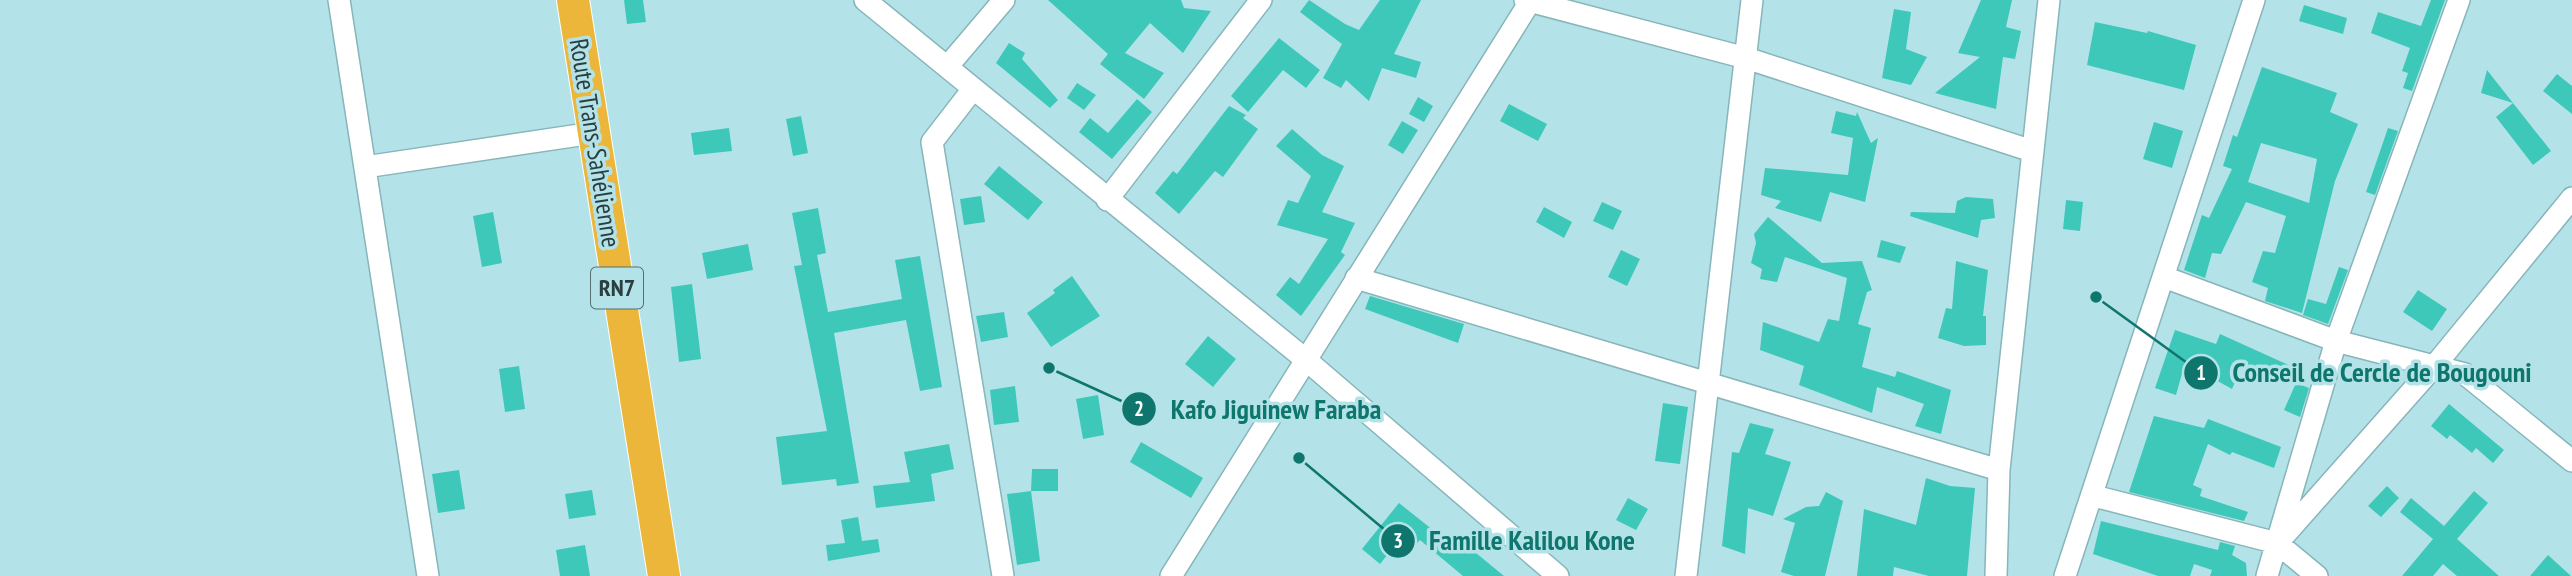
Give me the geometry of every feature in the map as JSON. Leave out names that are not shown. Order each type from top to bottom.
[{"type":"highway","name":"Route Trans-Sahélienne","points":[[573,0],[664,576]]},
{"type":"street","points":[[339,0],[428,576]]},
{"type":"street","points":[[865,0],[1305,359],[1558,576]]},
{"type":"street","points":[[947,67],[1004,0]]},
{"type":"street","points":[[1107,200],[1261,0]]},
{"type":"street","points":[[1171,576],[1529,0],[1746,58],[2032,152]]},
{"type":"street","points":[[1686,576],[1752,0]]},
{"type":"street","points":[[1996,576],[1999,470],[2049,0]]},
{"type":"street","points":[[2065,576],[2094,496],[2254,0]]},
{"type":"street","points":[[2267,576],[2336,341],[2459,0]]},
{"type":"street","points":[[973,89],[932,142],[1003,576]]},
{"type":"street","points":[[365,167],[593,133]]},
{"type":"street","points":[[2277,543],[2436,364],[2572,198]]},
{"type":"street","points":[[2164,277],[2336,341],[2436,364],[2465,374],[2572,461]]},
{"type":"street","points":[[1356,278],[1999,470]]},
{"type":"street","points":[[2094,496],[2277,543],[2317,576]]},
{"type":"building","points":[[624,0],[643,0],[646,22],[627,24]]},
{"type":"building","points":[[1048,0],[1181,0],[1184,8],[1211,11],[1183,53],[1150,23],[1125,53],[1164,73],[1144,99],[1100,64],[1108,54]]},
{"type":"building","points":[[1309,0],[1359,30],[1380,0],[1421,0],[1394,54],[1421,62],[1416,78],[1382,68],[1369,101],[1346,80],[1341,88],[1323,78],[1342,44],[1300,12]]},
{"type":"building","points":[[1981,0],[2012,0],[2006,27],[2021,31],[2015,59],[2003,57],[1996,109],[1935,93],[1980,57],[1958,53]]},
{"type":"building","points":[[2431,0],[2445,0],[2412,91],[2403,88],[2408,73],[2402,71],[2410,48],[2371,33],[2378,12],[2421,26]]},
{"type":"building","points":[[2304,5],[2347,18],[2343,34],[2299,21]]},
{"type":"building","points":[[1894,9],[1911,12],[1906,49],[1927,57],[1911,85],[1882,78]]},
{"type":"building","points":[[2095,22],[2147,33],[2148,31],[2196,45],[2184,90],[2087,65]]},
{"type":"building","points":[[1279,38],[1320,70],[1306,88],[1283,70],[1248,112],[1231,96]]},
{"type":"building","points":[[1009,43],[1025,53],[1022,59],[1058,100],[1050,108],[996,63]]},
{"type":"building","points":[[2262,67],[2337,93],[2330,112],[2358,124],[2335,181],[2302,313],[2265,301],[2268,288],[2252,282],[2263,251],[2275,253],[2286,216],[2246,202],[2221,254],[2212,253],[2205,278],[2184,270],[2202,215],[2209,218],[2232,169],[2223,166],[2233,135],[2237,137]],"holes":[[[2261,143],[2317,159],[2309,203],[2248,182]]]},
{"type":"building","points":[[2487,70],[2513,103],[2481,93]]},
{"type":"building","points":[[2557,74],[2572,86],[2572,114],[2543,91]]},
{"type":"building","points":[[1077,83],[1096,95],[1084,110],[1067,98]]},
{"type":"building","points":[[1418,97],[1433,106],[1424,122],[1409,114]]},
{"type":"building","points":[[1137,99],[1152,112],[1112,159],[1079,132],[1090,118],[1108,133]]},
{"type":"building","points":[[2513,103],[2551,151],[2533,165],[2496,117]]},
{"type":"building","points":[[1509,104],[1547,124],[1538,141],[1500,121]]},
{"type":"building","points":[[1229,106],[1246,115],[1243,118],[1258,129],[1223,177],[1215,171],[1179,214],[1155,193],[1173,171],[1177,174]]},
{"type":"building","points":[[1836,111],[1856,116],[1857,112],[1871,143],[1878,138],[1865,202],[1830,192],[1821,222],[1775,208],[1781,201],[1761,195],[1765,168],[1848,175],[1853,138],[1831,133]]},
{"type":"building","points":[[801,116],[808,153],[793,156],[786,119]]},
{"type":"building","points":[[1402,121],[1418,130],[1403,154],[1388,145]]},
{"type":"building","points":[[2154,122],[2183,131],[2172,168],[2143,159]]},
{"type":"building","points":[[729,128],[732,151],[694,155],[691,133]]},
{"type":"building","points":[[2388,128],[2398,131],[2375,195],[2366,192]]},
{"type":"building","points":[[1292,129],[1322,155],[1344,166],[1322,212],[1355,223],[1341,252],[1345,255],[1301,316],[1276,295],[1290,277],[1299,284],[1328,239],[1277,225],[1288,200],[1298,203],[1311,176],[1276,146]]},
{"type":"building","points":[[999,166],[1043,202],[1028,220],[984,184]]},
{"type":"building","points":[[981,196],[985,222],[964,225],[960,199]]},
{"type":"building","points":[[1966,197],[1993,199],[1995,218],[1981,220],[1978,238],[1910,216],[1911,212],[1955,213],[1957,201]]},
{"type":"building","points":[[2066,200],[2083,202],[2080,231],[2063,229]]},
{"type":"building","points":[[1602,202],[1622,211],[1613,230],[1593,221]]},
{"type":"building","points":[[1544,207],[1572,222],[1564,238],[1536,222]]},
{"type":"building","points":[[818,208],[826,253],[817,255],[828,312],[902,299],[895,260],[920,256],[942,387],[920,391],[906,320],[834,333],[859,483],[837,486],[836,479],[782,485],[776,437],[827,431],[794,266],[802,265],[792,213]]},
{"type":"building","points":[[493,212],[502,263],[482,267],[473,216]]},
{"type":"building","points":[[1768,217],[1822,263],[1862,261],[1872,290],[1867,292],[1858,324],[1871,328],[1862,367],[1895,377],[1897,371],[1951,390],[1941,434],[1915,426],[1924,404],[1877,387],[1872,413],[1799,385],[1804,366],[1760,350],[1763,322],[1819,342],[1828,319],[1839,321],[1847,278],[1785,257],[1777,282],[1760,279],[1762,269],[1751,263],[1756,243],[1754,234]]},
{"type":"building","points":[[1881,240],[1906,247],[1900,263],[1877,257]]},
{"type":"building","points":[[748,244],[753,270],[707,279],[702,253]]},
{"type":"building","points":[[1621,250],[1640,259],[1627,286],[1608,277]]},
{"type":"building","points":[[1956,261],[1988,270],[1983,316],[1986,316],[1986,345],[1964,346],[1938,338],[1946,308],[1952,309]]},
{"type":"building","points":[[2339,267],[2348,270],[2328,324],[2303,315],[2308,299],[2326,304]]},
{"type":"building","points":[[1072,276],[1100,316],[1051,347],[1027,313],[1055,293],[1053,290]]},
{"type":"building","points":[[692,284],[701,359],[679,362],[671,287]]},
{"type":"building","points":[[2418,290],[2447,309],[2432,331],[2403,312]]},
{"type":"building","points":[[1370,296],[1464,324],[1458,343],[1365,309]]},
{"type":"building","points":[[1004,312],[1008,337],[981,342],[976,316]]},
{"type":"building","points":[[2175,330],[2216,344],[2220,334],[2291,366],[2283,383],[2243,364],[2232,389],[2185,363],[2176,395],[2155,388]]},
{"type":"building","points":[[1208,336],[1236,359],[1213,387],[1185,364]]},
{"type":"building","points":[[519,366],[525,409],[505,412],[499,369]]},
{"type":"building","points":[[2296,383],[2309,388],[2300,417],[2284,410]]},
{"type":"building","points":[[1015,386],[1019,422],[994,425],[990,390]]},
{"type":"building","points":[[1098,395],[1104,435],[1083,439],[1076,399]]},
{"type":"building","points":[[1663,403],[1688,407],[1680,464],[1655,461]]},
{"type":"building","points":[[2449,404],[2504,450],[2493,463],[2476,448],[2472,453],[2450,435],[2447,439],[2431,426]]},
{"type":"building","points":[[2154,416],[2204,428],[2208,419],[2281,447],[2274,468],[2232,452],[2230,455],[2208,444],[2193,485],[2202,489],[2200,496],[2248,512],[2244,521],[2129,492]]},
{"type":"building","points":[[1750,423],[1774,429],[1765,454],[1791,462],[1773,516],[1748,508],[1745,554],[1722,546],[1732,452],[1739,453]]},
{"type":"building","points":[[1141,442],[1203,478],[1191,498],[1130,462]]},
{"type":"building","points":[[949,444],[954,469],[931,474],[935,501],[876,508],[873,486],[910,482],[904,452]]},
{"type":"building","points":[[1032,469],[1058,469],[1058,491],[1031,491]]},
{"type":"building","points":[[459,470],[465,509],[438,513],[432,474]]},
{"type":"building","points":[[1926,478],[1950,486],[1975,488],[1967,576],[1929,576],[1894,567],[1893,576],[1857,576],[1864,509],[1916,525]]},
{"type":"building","points":[[2387,486],[2399,498],[2381,517],[2368,506]]},
{"type":"building","points":[[592,490],[596,515],[569,519],[565,494]]},
{"type":"building","points":[[1031,491],[1040,561],[1017,565],[1007,494]]},
{"type":"building","points":[[2474,491],[2488,503],[2457,539],[2499,576],[2457,576],[2443,564],[2433,576],[2402,576],[2433,539],[2400,512],[2411,498],[2444,526]]},
{"type":"building","points":[[1826,492],[1843,501],[1825,576],[1794,576],[1781,572],[1795,523],[1783,519],[1806,507],[1819,506]]},
{"type":"building","points":[[1628,498],[1648,509],[1636,530],[1616,520]]},
{"type":"building","points":[[1399,503],[1453,546],[1459,539],[1504,576],[1463,576],[1420,540],[1417,543],[1405,533],[1380,564],[1362,549]]},
{"type":"building","points":[[858,517],[862,541],[878,539],[880,552],[828,561],[826,545],[845,543],[841,520]]},
{"type":"building","points":[[2101,521],[2218,550],[2220,542],[2235,546],[2232,555],[2246,563],[2247,576],[2210,576],[2212,570],[2194,564],[2190,576],[2158,576],[2093,554]]},
{"type":"building","points":[[585,545],[590,576],[560,576],[556,550]]},
{"type":"building","points":[[2548,555],[2571,576],[2530,576]]},
{"type":"place","name":"Conseil de Cercle de Bougouni","points":[[2096,297]]},
{"type":"place","name":"Kafo Jiguinew Faraba","points":[[1049,368]]},
{"type":"place","name":"Famille Kalilou Kone","points":[[1299,458]]}]
